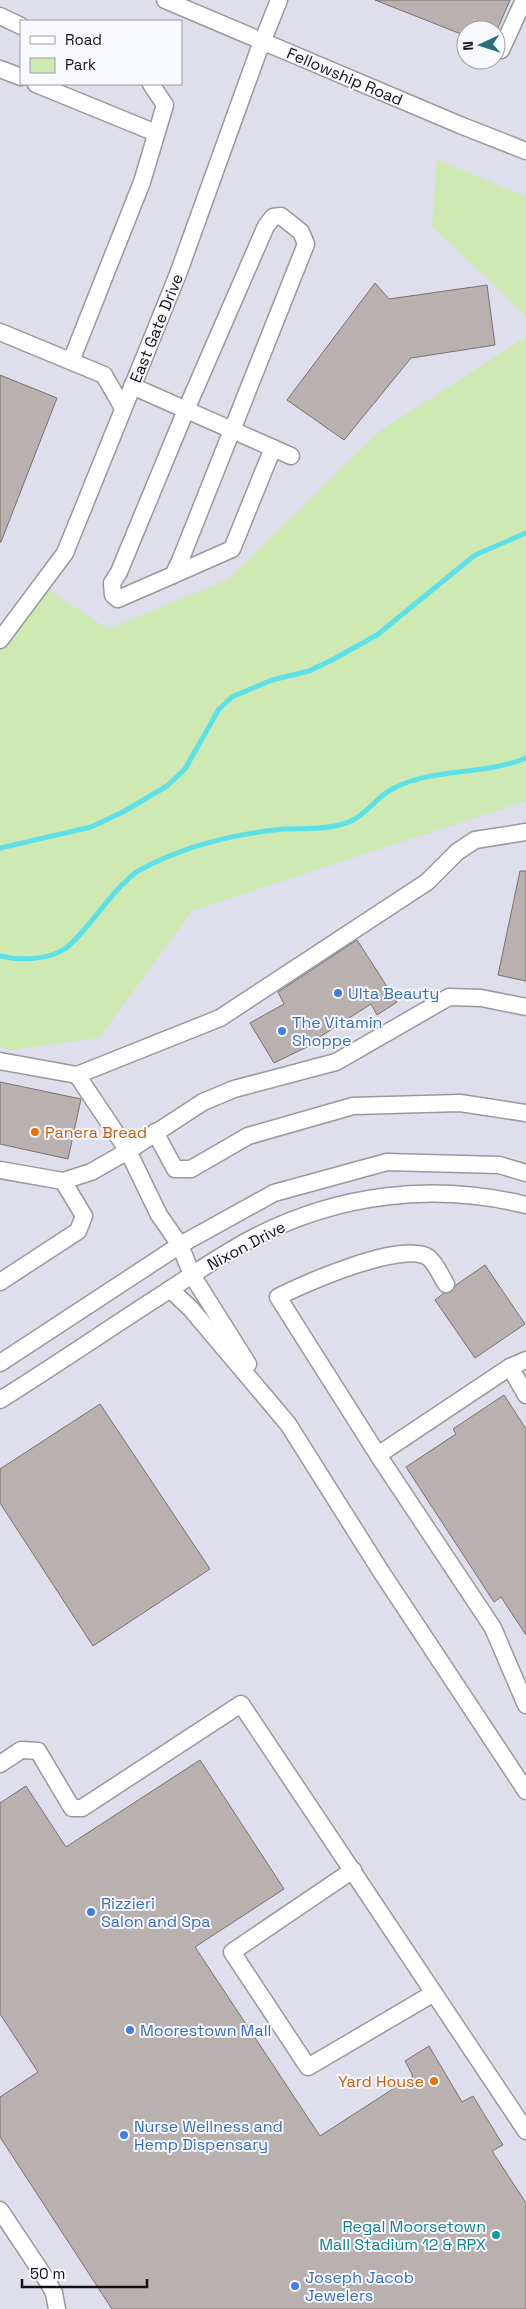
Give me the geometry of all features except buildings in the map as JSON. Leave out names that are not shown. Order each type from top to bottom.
[{"type":"street","name":"Fellowship Road","points":[[165,0],[526,151]]},
{"type":"street","name":"East Gate Drive","points":[[0,640],[65,553],[178,274],[262,41],[279,0]]},
{"type":"street","points":[[506,39],[524,0]]},
{"type":"street","points":[[0,16],[20,26]]},
{"type":"street","points":[[0,69],[20,78]]},
{"type":"street","points":[[38,85],[156,133]]},
{"type":"street","points":[[71,361],[142,182],[165,105],[152,85]]},
{"type":"street","points":[[173,575],[306,244],[301,232],[282,216],[273,217],[266,226],[186,410],[119,572],[112,583],[113,595],[118,599],[173,575],[232,549],[274,448]]},
{"type":"street","points":[[0,332],[104,375],[123,408]]},
{"type":"street","points":[[132,386],[291,456]]},
{"type":"street","points":[[0,1061],[77,1075],[220,1018],[426,882],[457,852],[475,840],[526,832]]},
{"type":"street","points":[[0,1170],[63,1181],[91,1172],[128,1151],[203,1102],[234,1089],[336,1062],[449,997],[481,998],[526,1007]]},
{"type":"street","points":[[77,1075],[128,1151],[159,1215],[180,1245],[192,1275],[380,1570],[526,1791]]},
{"type":"street","points":[[155,1132],[175,1169],[191,1169],[248,1136],[353,1106],[460,1103],[526,1112]]},
{"type":"street","name":"Nixon Drive","points":[[0,1363],[180,1245],[274,1193],[387,1162],[499,1165],[526,1173]]},
{"type":"street","points":[[0,1282],[78,1231],[84,1216],[63,1181]]},
{"type":"street","name":"Nixon Drive","points":[[0,1400],[192,1275],[243,1244],[285,1222],[321,1209],[395,1194],[432,1192],[469,1194],[526,1205]]},
{"type":"street","points":[[446,1284],[428,1258],[422,1255],[397,1254],[336,1270],[278,1297],[378,1455],[493,1628],[526,1706]]},
{"type":"street","points":[[170,1289],[191,1309],[277,1410]]},
{"type":"street","points":[[378,1455],[510,1367],[526,1360]]},
{"type":"street","points":[[510,1367],[526,1395]]},
{"type":"street","points":[[0,1764],[21,1750],[38,1751],[72,1808],[82,1808],[241,1704],[526,2131]]},
{"type":"street","points":[[353,1870],[232,1952],[237,1960],[308,2066],[434,1993]]},
{"type":"street","points":[[0,2210],[48,2282],[58,2309]]},
{"type":"shaded area","points":[[0,0],[526,0],[526,2309],[0,2309]]},
{"type":"green space","points":[[437,159],[526,197],[526,316],[432,226]]},
{"type":"green space","points":[[526,337],[526,801],[192,911],[99,1038],[10,1050],[0,1047],[0,647],[47,589],[108,629],[229,579],[377,433]]},
{"type":"waterway","points":[[0,848],[91,827],[123,812],[167,786],[185,769],[219,709],[232,697],[272,680],[309,671],[377,635],[475,555],[526,533]]},
{"type":"waterway","points":[[0,956],[16,959],[34,958],[59,952],[80,935],[114,893],[134,874],[190,848],[246,834],[283,829],[332,827],[355,819],[386,793],[410,781],[509,764],[526,758]]},
{"type":"place","name":"Ulta Beauty","points":[[338,993]]},
{"type":"place","name":"The Vitamin Shoppe","points":[[282,1031]]},
{"type":"place","name":"Panera Bread","points":[[35,1132]]},
{"type":"place","name":"Rizzieri Salon and Spa","points":[[91,1912]]},
{"type":"place","name":"Moorestown Mall","points":[[130,2030]]},
{"type":"place","name":"Yard House","points":[[434,2081]]},
{"type":"place","name":"Nurse Wellness and Hemp Dispensary","points":[[124,2135]]},
{"type":"place","name":"Regal Moorsetown Mall Stadium 12 & RPX","points":[[496,2235]]},
{"type":"place","name":"Joseph Jacob Jewelers","points":[[295,2286]]}]
